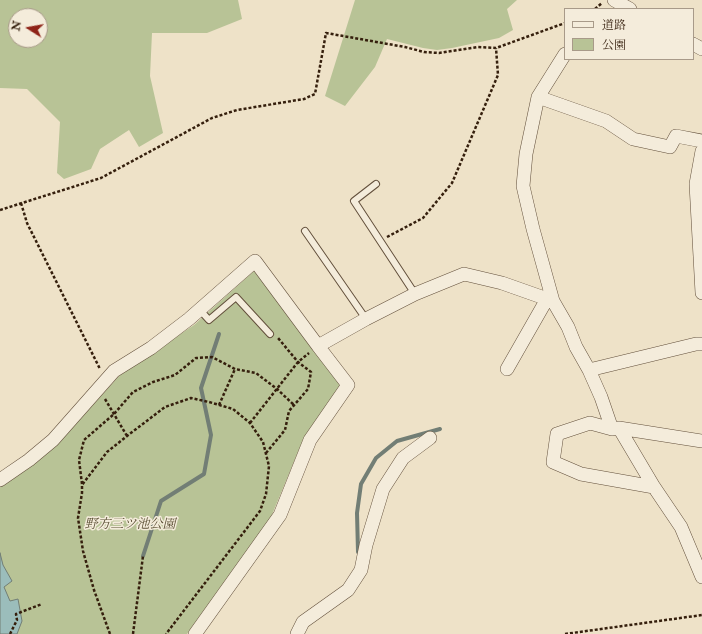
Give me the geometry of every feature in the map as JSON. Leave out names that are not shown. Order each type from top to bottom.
[{"type":"street","points":[[614,0],[628,8]]},
{"type":"street","points":[[564,56],[538,97],[526,154],[524,186],[550,300],[568,327],[615,428],[681,527],[702,577]]},
{"type":"street","points":[[538,97],[606,121],[633,139],[670,147],[676,136],[702,141]]},
{"type":"street","points":[[702,151],[696,184],[702,293]]},
{"type":"street","points":[[0,480],[29,460],[53,440],[114,370],[151,348],[189,319],[255,261],[348,385],[310,440],[280,515],[195,634]]},
{"type":"street","points":[[318,346],[415,294],[464,274],[502,283],[550,300]]},
{"type":"street","points":[[507,369],[550,300]]},
{"type":"street","points":[[589,370],[696,344],[702,344]]},
{"type":"street","points":[[654,487],[581,474],[553,462],[557,434],[590,423],[696,440],[702,430]]},
{"type":"street","points":[[297,634],[304,622],[348,590],[361,570],[366,545],[383,490],[403,458],[430,438]]},
{"type":"lane","points":[[376,184],[354,201],[415,294]]},
{"type":"lane","points":[[305,231],[366,319]]},
{"type":"lane","points":[[200,309],[209,320],[236,297],[270,334]]},
{"type":"path","points":[[596,8],[605,0]]},
{"type":"path","points":[[0,210],[107,175],[212,118],[237,110],[304,99],[315,94],[326,33],[406,47],[424,52],[439,53],[478,47],[496,48],[564,23]]},
{"type":"path","points":[[380,241],[423,218],[452,183],[498,75],[496,48]]},
{"type":"path","points":[[22,203],[27,223],[114,414],[127,436]]},
{"type":"path","points":[[266,454],[285,430],[289,410],[308,389],[311,372],[298,362],[278,338]]},
{"type":"path","points":[[250,423],[298,362],[318,346]]},
{"type":"path","points":[[110,634],[94,590],[83,551],[78,518],[82,493],[79,460],[84,440],[114,414],[133,392],[153,382],[175,375],[196,358],[212,357],[236,369],[256,373],[294,404]]},
{"type":"path","points":[[219,405],[236,369]]},
{"type":"path","points":[[82,485],[107,452],[127,436],[164,407],[191,398],[232,409],[250,423],[263,442],[269,466],[266,494],[260,512],[166,634]]},
{"type":"path","points":[[133,634],[143,556]]},
{"type":"path","points":[[10,634],[17,620],[16,614],[42,604]]},
{"type":"path","points":[[565,634],[702,615]]},
{"type":"green space","points":[[0,0],[238,0],[242,19],[207,33],[152,33],[150,76],[163,133],[139,147],[129,130],[100,149],[91,169],[64,179],[57,173],[60,122],[27,89],[0,88]]},
{"type":"green space","points":[[355,0],[517,0],[507,9],[513,30],[499,38],[437,50],[387,39],[375,67],[345,106],[325,96]]},
{"type":"green space","name":"野方三ツ池公園","points":[[254,271],[342,386],[303,440],[271,517],[187,634],[0,634],[0,486],[59,442],[121,374],[194,325]]},
{"type":"water","points":[[0,553],[3,565],[12,581],[4,587],[10,601],[18,599],[22,621],[17,634],[0,634]]},
{"type":"waterway","points":[[143,556],[161,501],[204,474],[211,435],[201,388],[219,334]]},
{"type":"waterway","points":[[358,552],[357,513],[361,484],[376,458],[397,441],[440,429]]}]
